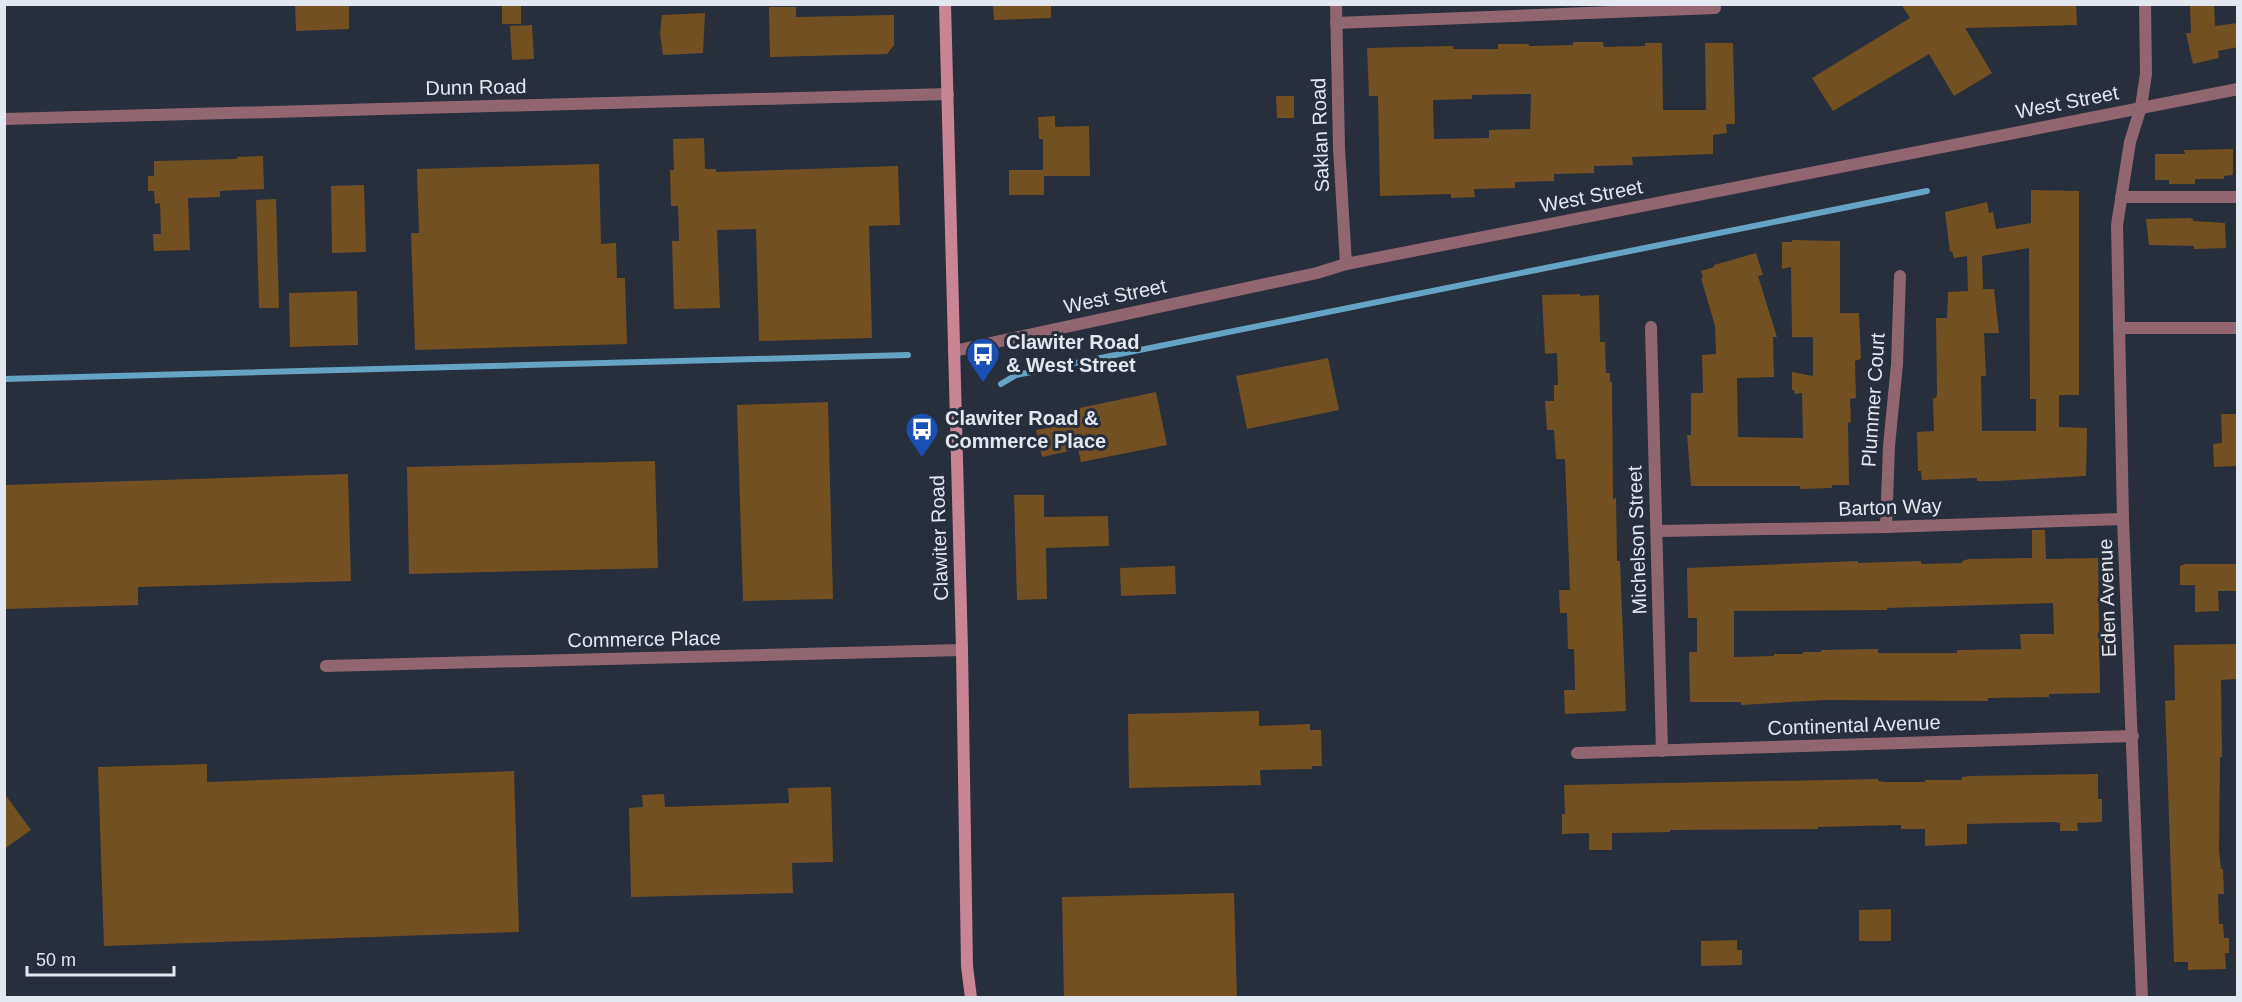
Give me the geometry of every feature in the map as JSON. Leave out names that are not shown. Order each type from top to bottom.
[{"type":"main road","name":"Clawiter Road","points":[[945,4],[962,650],[967,966],[971,998]]},
{"type":"street","name":"Saklan Road","points":[[1336,4],[1339,148],[1346,264]]},
{"type":"street","name":"Eden Avenue","points":[[2142,998],[2124,519],[2117,225],[2130,142],[2146,74],[2145,4]]},
{"type":"street","points":[[1336,23],[1715,8]]},
{"type":"street","name":"West Street","points":[[954,351],[1317,273],[1346,264],[2238,89]]},
{"type":"street","name":"Dunn Road","points":[[4,119],[948,94]]},
{"type":"street","points":[[2121,197],[2238,197]]},
{"type":"street","name":"Plummer Court","points":[[1886,527],[1889,446],[1897,364],[1900,276]]},
{"type":"street","name":"Michelson Street","points":[[1651,327],[1662,751]]},
{"type":"street","points":[[2119,328],[2238,328]]},
{"type":"street","name":"Barton Way","points":[[1657,531],[1886,527],[2124,519]]},
{"type":"street","name":"Commerce Place","points":[[326,666],[962,650]]},
{"type":"street","name":"Continental Avenue","points":[[1577,753],[2133,736]]},
{"type":"building","points":[[295,4],[349,4],[349,29],[296,31]]},
{"type":"building","points":[[502,4],[521,6],[521,24],[502,24]]},
{"type":"building","points":[[993,4],[1051,4],[1051,18],[994,20]]},
{"type":"building","points":[[1901,4],[2076,4],[2077,25],[1965,28],[1992,73],[1954,96],[1929,54],[1833,111],[1812,78],[1910,18]]},
{"type":"building","points":[[2190,4],[2214,4],[2215,26],[2238,23],[2238,47],[2218,51],[2219,58],[2193,64],[2186,33],[2191,33]]},
{"type":"building","points":[[769,7],[796,7],[796,17],[894,15],[894,45],[887,54],[770,57]]},
{"type":"building","points":[[705,13],[703,53],[663,55],[660,33],[662,15]]},
{"type":"building","points":[[532,25],[534,59],[512,60],[510,26]]},
{"type":"building","points":[[1573,42],[1603,42],[1604,47],[1645,46],[1645,43],[1662,43],[1663,110],[1706,110],[1705,43],[1733,43],[1735,124],[1726,124],[1727,133],[1713,135],[1713,154],[1632,157],[1633,165],[1594,166],[1594,173],[1554,174],[1554,181],[1515,182],[1515,188],[1474,189],[1475,197],[1451,198],[1451,194],[1380,196],[1378,96],[1369,96],[1367,48],[1453,46],[1453,49],[1498,49],[1498,44],[1573,45]],"holes":[[[1531,94],[1530,129],[1489,130],[1489,138],[1434,139],[1433,100],[1472,99],[1472,95]]]},
{"type":"building","points":[[1276,96],[1294,96],[1294,118],[1277,118]]},
{"type":"building","points":[[1055,116],[1055,127],[1089,126],[1090,176],[1044,176],[1044,195],[1009,195],[1009,170],[1043,170],[1043,139],[1039,139],[1038,117]]},
{"type":"building","points":[[704,138],[705,169],[716,169],[716,172],[898,166],[900,225],[869,226],[872,338],[759,341],[756,229],[717,230],[720,308],[674,309],[672,241],[679,241],[678,206],[671,206],[670,170],[674,170],[673,139]]},
{"type":"building","points":[[2233,149],[2233,175],[2224,176],[2224,179],[2195,179],[2195,184],[2169,184],[2169,180],[2155,180],[2155,154],[2185,154],[2184,150]]},
{"type":"building","points":[[263,156],[264,189],[220,191],[220,197],[188,198],[190,250],[154,251],[153,234],[161,234],[160,203],[155,204],[154,191],[148,191],[148,176],[154,176],[154,161],[237,159],[237,157]]},
{"type":"building","points":[[599,164],[601,244],[616,243],[617,278],[625,278],[627,344],[415,350],[411,233],[419,233],[417,169]]},
{"type":"building","points":[[364,185],[366,252],[332,253],[331,186]]},
{"type":"building","points":[[2031,190],[2079,191],[2079,395],[2059,395],[2059,427],[2087,428],[2086,476],[1997,481],[1977,481],[1977,478],[1922,480],[1921,471],[1918,471],[1917,432],[1934,431],[1933,398],[1936,398],[1937,394],[1936,318],[1947,318],[1948,292],[1968,291],[1967,256],[1954,258],[1952,251],[1950,252],[1945,212],[1987,202],[1989,213],[1993,212],[1996,229],[2031,223]],"holes":[[[2029,248],[2030,399],[2036,399],[2036,431],[1982,431],[1981,376],[1986,376],[1984,333],[1999,333],[1994,289],[1983,289],[1982,256]]]},
{"type":"building","points":[[276,199],[279,308],[259,308],[256,200]]},
{"type":"building","points":[[2189,218],[2193,221],[2225,223],[2226,248],[2194,249],[2194,246],[2149,245],[2146,219]]},
{"type":"building","points":[[1792,240],[1840,241],[1840,313],[1859,313],[1861,359],[1855,361],[1856,398],[1850,399],[1849,485],[1800,489],[1800,486],[1691,486],[1687,435],[1691,435],[1691,393],[1703,393],[1702,355],[1716,354],[1715,326],[1701,271],[1714,267],[1714,265],[1756,253],[1763,275],[1758,276],[1777,337],[1773,337],[1774,377],[1737,378],[1738,437],[1803,438],[1802,393],[1795,394],[1792,390],[1792,372],[1813,376],[1813,337],[1792,337],[1791,267],[1782,269],[1782,242],[1792,242]]},
{"type":"building","points":[[357,291],[358,345],[290,347],[289,293]]},
{"type":"building","points":[[1580,294],[1580,296],[1599,295],[1600,342],[1605,342],[1606,373],[1610,373],[1610,382],[1612,382],[1613,499],[1616,498],[1617,561],[1620,561],[1626,711],[1565,714],[1564,690],[1575,690],[1574,649],[1568,649],[1567,613],[1560,613],[1559,590],[1570,590],[1565,459],[1556,459],[1554,430],[1547,430],[1545,401],[1554,401],[1554,385],[1558,385],[1557,353],[1545,354],[1542,295]]},
{"type":"building","points":[[1328,358],[1339,410],[1247,429],[1236,376]]},
{"type":"building","points":[[1156,392],[1167,445],[1081,462],[1078,449],[1042,457],[1036,430],[1073,423],[1070,410]]},
{"type":"building","points":[[828,402],[833,599],[743,601],[737,405]]},
{"type":"building","points":[[2221,414],[2238,414],[2238,466],[2214,467],[2213,444],[2222,443]]},
{"type":"building","points":[[655,461],[658,568],[409,574],[407,467]]},
{"type":"building","points":[[348,474],[351,581],[138,587],[138,605],[4,609],[4,485]]},
{"type":"building","points":[[1014,495],[1044,495],[1044,517],[1108,516],[1109,546],[1046,548],[1047,599],[1017,600]]},
{"type":"building","points":[[2032,530],[2045,530],[2046,559],[2098,558],[2100,693],[1988,698],[1988,701],[1825,700],[1741,705],[1741,702],[1690,702],[1689,652],[1697,652],[1697,618],[1688,618],[1687,568],[1858,561],[1858,563],[1921,561],[1921,564],[1962,563],[1969,559],[2032,558]],"holes":[[[2053,603],[2054,634],[2020,634],[2021,649],[1957,650],[1957,653],[1878,653],[1878,649],[1821,650],[1821,652],[1803,652],[1803,654],[1734,657],[1734,611],[1887,610],[1887,608]]]},
{"type":"building","points":[[2185,564],[2238,564],[2238,591],[2218,591],[2219,611],[2195,612],[2195,585],[2180,585],[2180,566]]},
{"type":"building","points":[[1175,566],[1176,594],[1121,596],[1120,568]]},
{"type":"building","points":[[2238,644],[2238,679],[2221,680],[2222,757],[2220,757],[2219,851],[2221,869],[2223,869],[2224,894],[2218,894],[2219,924],[2223,924],[2224,938],[2229,938],[2229,953],[2225,953],[2226,969],[2188,970],[2188,962],[2174,962],[2165,701],[2175,700],[2174,645]]},
{"type":"building","points":[[1259,711],[1259,726],[1310,724],[1310,730],[1321,730],[1322,766],[1312,766],[1312,769],[1260,770],[1261,785],[1129,788],[1128,714]]},
{"type":"building","points":[[207,764],[207,782],[514,771],[519,932],[104,946],[98,767]]},
{"type":"building","points":[[2098,774],[2098,799],[2102,799],[2102,822],[2077,823],[2078,831],[2060,831],[2060,823],[2055,822],[1967,824],[1967,844],[1925,846],[1925,829],[1901,829],[1901,825],[1612,833],[1612,850],[1589,850],[1589,833],[1562,834],[1562,814],[1565,814],[1564,785],[1878,779],[1878,781],[1885,782],[1925,782],[1925,780],[1962,780],[1962,777],[1970,776]]},
{"type":"building","points":[[831,787],[833,862],[792,863],[793,893],[631,897],[629,808],[643,807],[642,795],[664,794],[665,807],[789,803],[788,788]]},
{"type":"building","points":[[4,793],[31,830],[4,849]]},
{"type":"building","points":[[1234,893],[1237,998],[1064,998],[1062,897]]},
{"type":"building","points":[[1891,909],[1891,941],[1859,941],[1859,910]]},
{"type":"building","points":[[1737,940],[1737,950],[1742,950],[1742,965],[1701,966],[1701,941]]},
{"type":"waterway","points":[[1001,384],[1016,375],[1927,191]]},
{"type":"waterway","points":[[4,379],[908,355]]},
{"type":"place","name":"Clawiter Road & West Street","points":[[983,383]]},
{"type":"place","name":"Clawiter Road & Commerce Place","points":[[922,458]]}]
